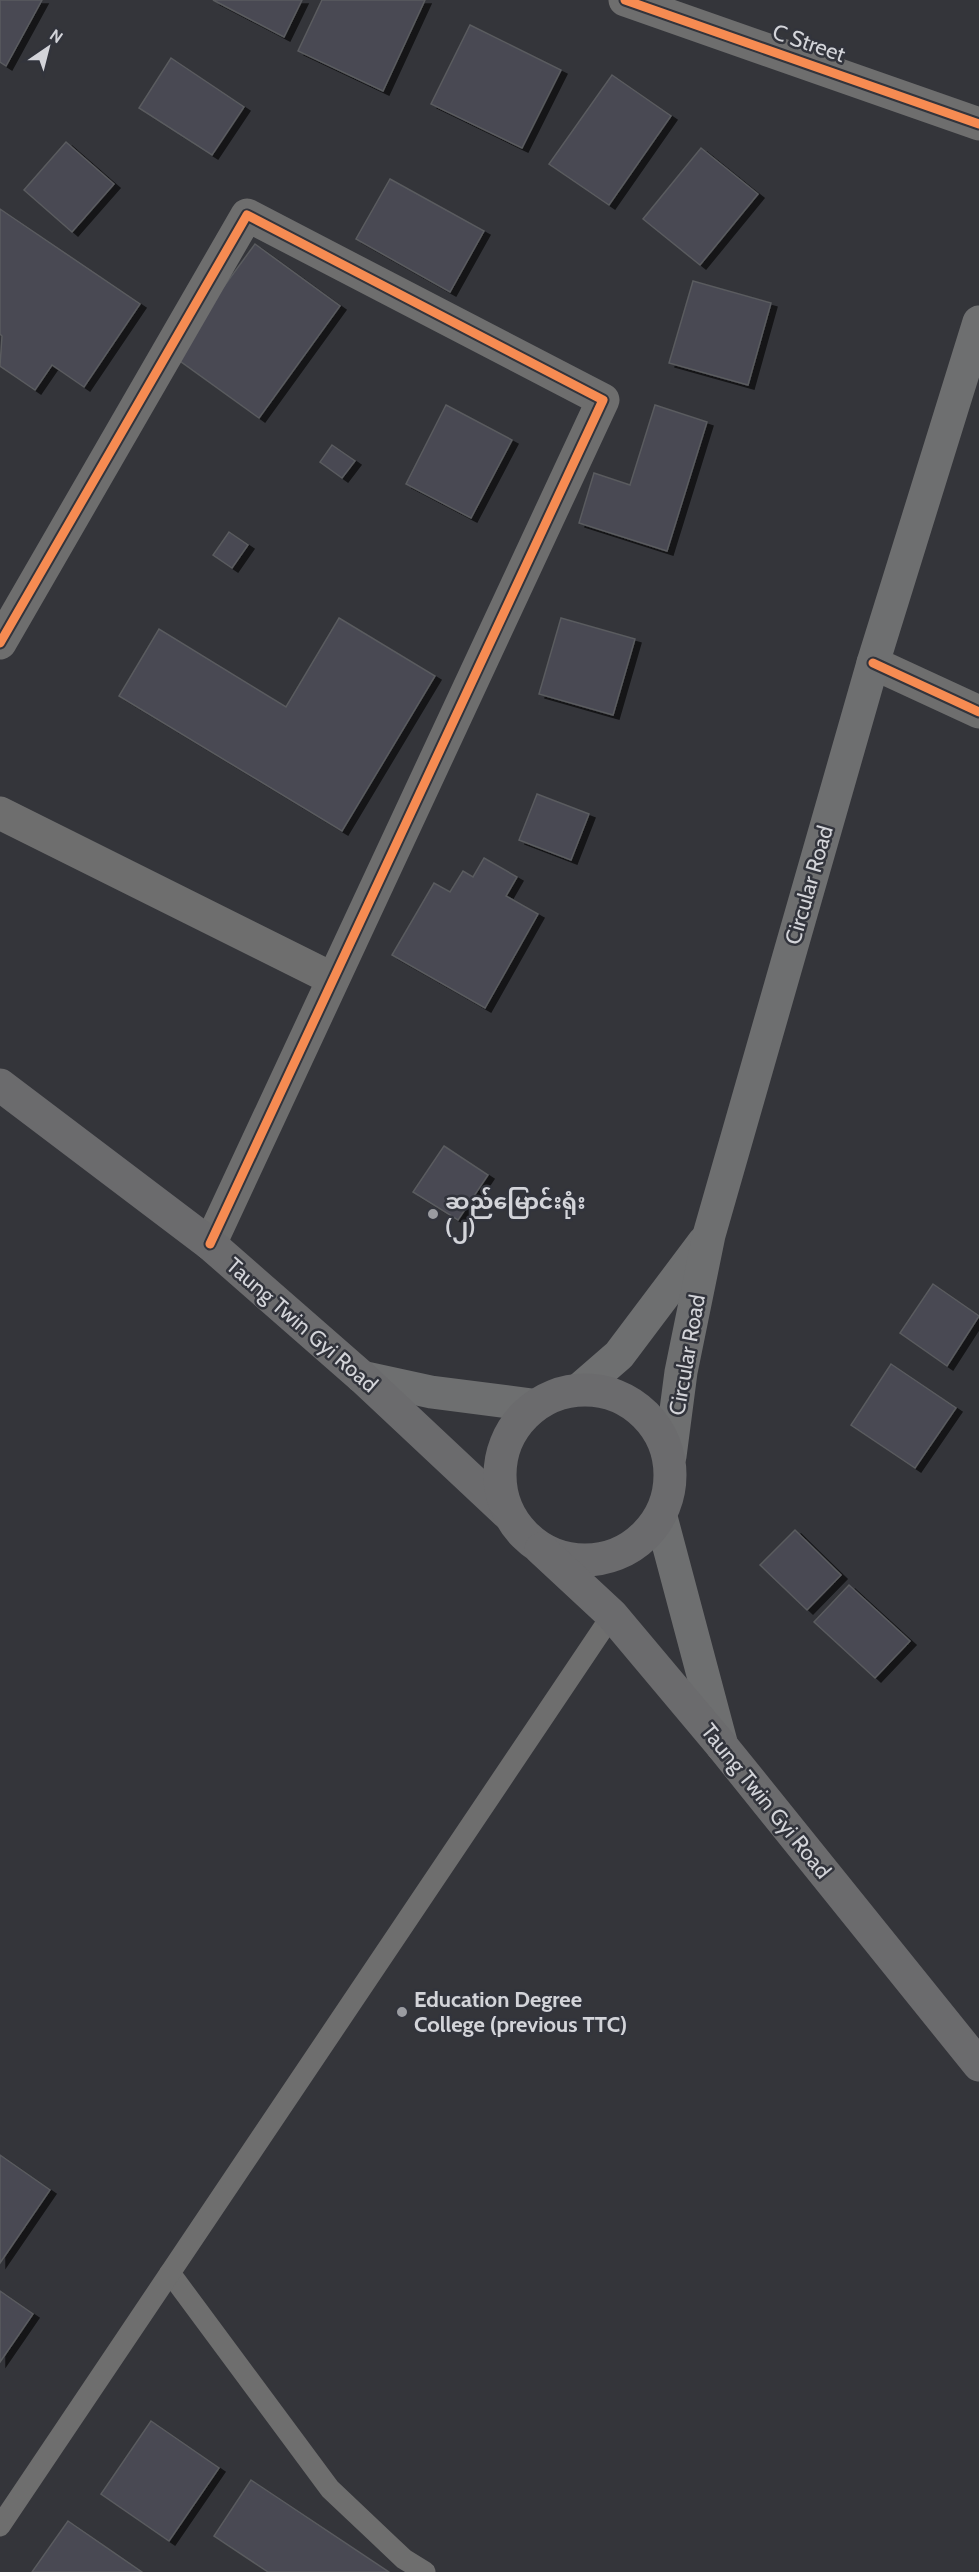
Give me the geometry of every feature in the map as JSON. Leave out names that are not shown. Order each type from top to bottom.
[{"type":"highway","name":"Taung Twin Gyi Road","points":[[0,1084],[210,1244],[362,1377],[507,1513]]},
{"type":"highway","points":[[581,1388],[621,1395],[653,1420],[670,1456],[671,1488],[662,1517],[630,1550],[585,1562],[541,1549],[507,1513],[498,1474],[507,1436],[532,1405],[581,1388]]},
{"type":"highway","name":"Taung Twin Gyi Road","points":[[541,1549],[612,1615],[722,1746],[979,2065]]},
{"type":"main road","name":"Circular Road","points":[[670,1456],[681,1372],[709,1235],[873,663],[979,322]]},
{"type":"main road","points":[[581,1388],[619,1355],[709,1235]]},
{"type":"main road","points":[[362,1377],[431,1392],[532,1405]]},
{"type":"main road","points":[[662,1517],[722,1746]]},
{"type":"street","name":"C Street","points":[[625,0],[979,123]]},
{"type":"street","points":[[0,644],[247,215],[603,400],[210,1244]]},
{"type":"street","points":[[873,663],[979,712]]},
{"type":"street","points":[[0,813],[333,980]]},
{"type":"lane","points":[[0,2526],[612,1615]]},
{"type":"lane","points":[[170,2273],[330,2489],[404,2559],[425,2572]]},
{"type":"building","points":[[0,0],[42,0],[6,66],[0,62]]},
{"type":"building","points":[[213,0],[302,0],[284,37]]},
{"type":"building","points":[[322,0],[425,0],[383,91],[298,51]]},
{"type":"building","points":[[470,25],[561,70],[522,148],[431,104]]},
{"type":"building","points":[[171,58],[244,107],[212,155],[139,108]]},
{"type":"building","points":[[612,75],[671,116],[609,205],[549,164]]},
{"type":"building","points":[[66,142],[114,184],[72,232],[24,190]]},
{"type":"building","points":[[701,148],[758,194],[700,265],[643,219]]},
{"type":"building","points":[[390,179],[484,231],[450,292],[356,239]]},
{"type":"building","points":[[0,209],[140,304],[84,387],[52,365],[35,390],[0,366],[2,336],[0,334]]},
{"type":"building","points":[[255,244],[340,306],[259,418],[173,356]]},
{"type":"building","points":[[693,281],[771,303],[748,385],[669,363]]},
{"type":"building","points":[[446,405],[512,440],[471,518],[406,484]]},
{"type":"building","points":[[655,405],[707,422],[667,551],[579,523],[594,473],[630,485]]},
{"type":"building","points":[[332,445],[355,461],[342,478],[320,462]]},
{"type":"building","points":[[229,532],[248,545],[232,568],[213,555]]},
{"type":"building","points":[[339,618],[435,676],[342,831],[119,696],[159,629],[286,707]]},
{"type":"building","points":[[561,618],[635,639],[613,715],[539,694]]},
{"type":"building","points":[[537,794],[589,814],[571,860],[519,840]]},
{"type":"building","points":[[484,858],[517,877],[506,896],[538,914],[485,1008],[392,955],[434,883],[450,892],[463,871],[473,877]]},
{"type":"building","points":[[444,1146],[488,1175],[458,1220],[413,1192]]},
{"type":"building","points":[[933,1284],[979,1316],[947,1366],[900,1333]]},
{"type":"building","points":[[891,1364],[956,1408],[915,1468],[851,1425]]},
{"type":"building","points":[[795,1530],[841,1575],[807,1610],[760,1565]]},
{"type":"building","points":[[849,1585],[910,1641],[875,1678],[814,1622]]},
{"type":"building","points":[[0,2155],[50,2190],[0,2263]]},
{"type":"building","points":[[0,2291],[33,2314],[0,2362]]},
{"type":"building","points":[[151,2421],[219,2468],[169,2541],[101,2494]]},
{"type":"building","points":[[251,2480],[389,2572],[268,2572],[214,2536]]},
{"type":"building","points":[[68,2521],[142,2572],[32,2572]]},
{"type":"cycle path","points":[[625,0],[979,124]]},
{"type":"cycle path","points":[[0,643],[247,215],[603,400],[210,1244]]},
{"type":"cycle path","points":[[873,663],[979,712]]},
{"type":"place","name":"ဆည်မြောင်းရုံး (၂)","points":[[433,1214]]},
{"type":"place","name":"Education Degree College (previous TTC)","points":[[402,2012]]}]
